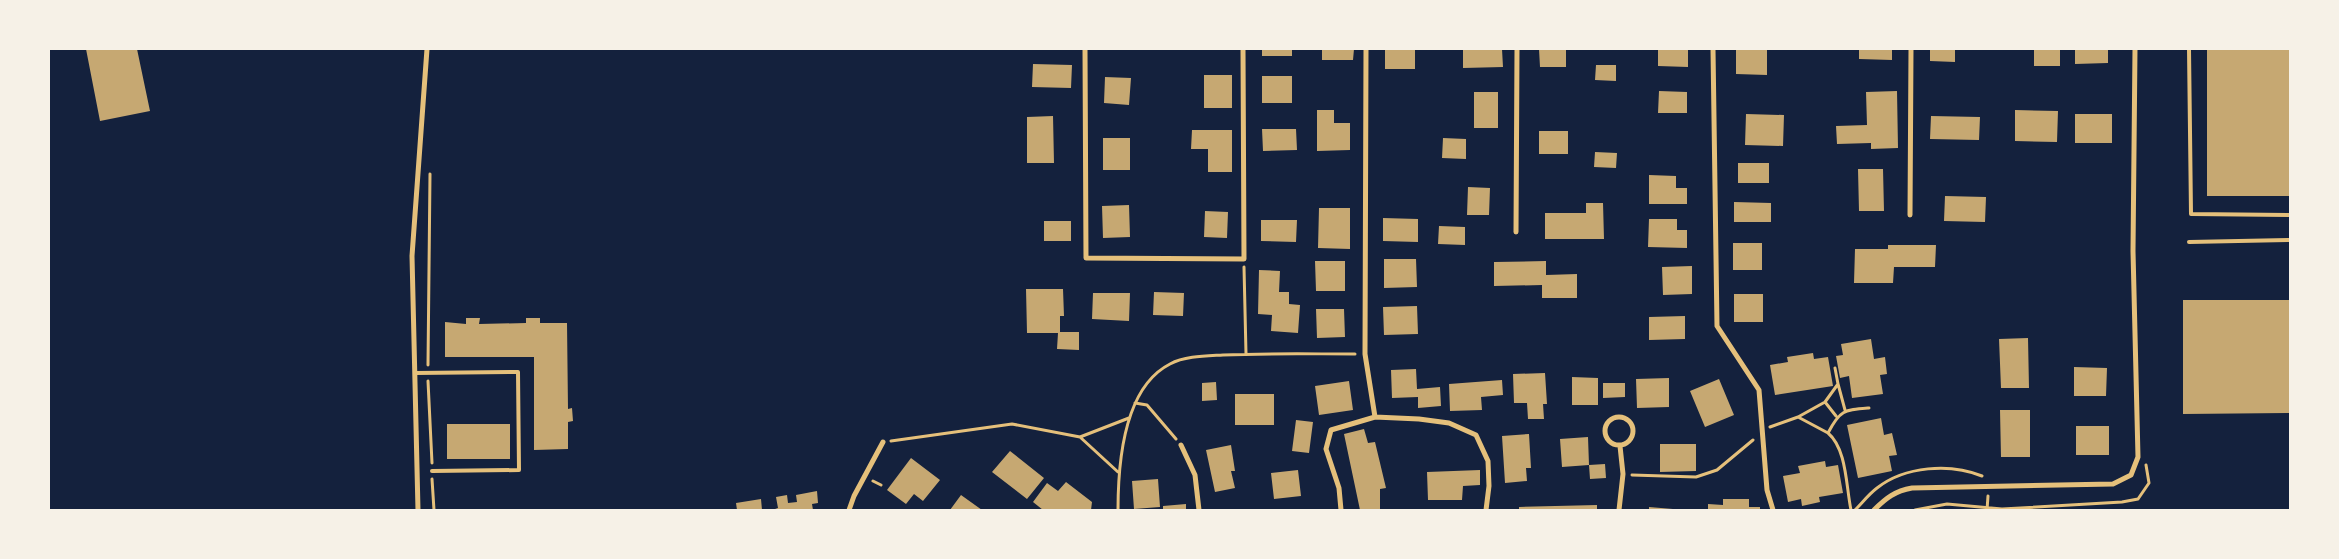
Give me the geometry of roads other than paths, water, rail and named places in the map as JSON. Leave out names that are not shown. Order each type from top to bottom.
[{"type":"street","points":[[418,510],[412,256],[427,49]]},
{"type":"street","points":[[1085,49],[1086,258],[1244,259],[1243,49]]},
{"type":"street","points":[[1366,49],[1365,354],[1375,417]]},
{"type":"street","points":[[1516,232],[1517,49]]},
{"type":"street","points":[[1713,49],[1717,326],[1759,390],[1764,430],[1767,490],[1773,510]]},
{"type":"street","points":[[1910,215],[1911,49]]},
{"type":"street","points":[[1874,510],[1892,494],[1912,488],[1989,488],[2113,484],[2131,475],[2138,458],[2133,251],[2135,49]]},
{"type":"street","points":[[1341,510],[1339,488],[1326,449],[1330,430],[1375,417],[1419,419],[1449,423],[1476,435],[1488,461],[1489,486],[1486,510]]},
{"type":"street","points":[[1621,417],[1629,421],[1634,430],[1631,440],[1620,446],[1610,443],[1606,439],[1605,429],[1612,418],[1621,417]]},
{"type":"street","points":[[849,510],[854,496],[883,442]]},
{"type":"street","points":[[1181,445],[1195,475],[1199,510]]},
{"type":"street","points":[[1620,446],[1622,474],[1620,510]]},
{"type":"lane","points":[[2189,49],[2191,214],[2290,215]]},
{"type":"lane","points":[[2189,242],[2290,240]]},
{"type":"lane","points":[[415,373],[518,372],[518,470],[432,471]]}]
